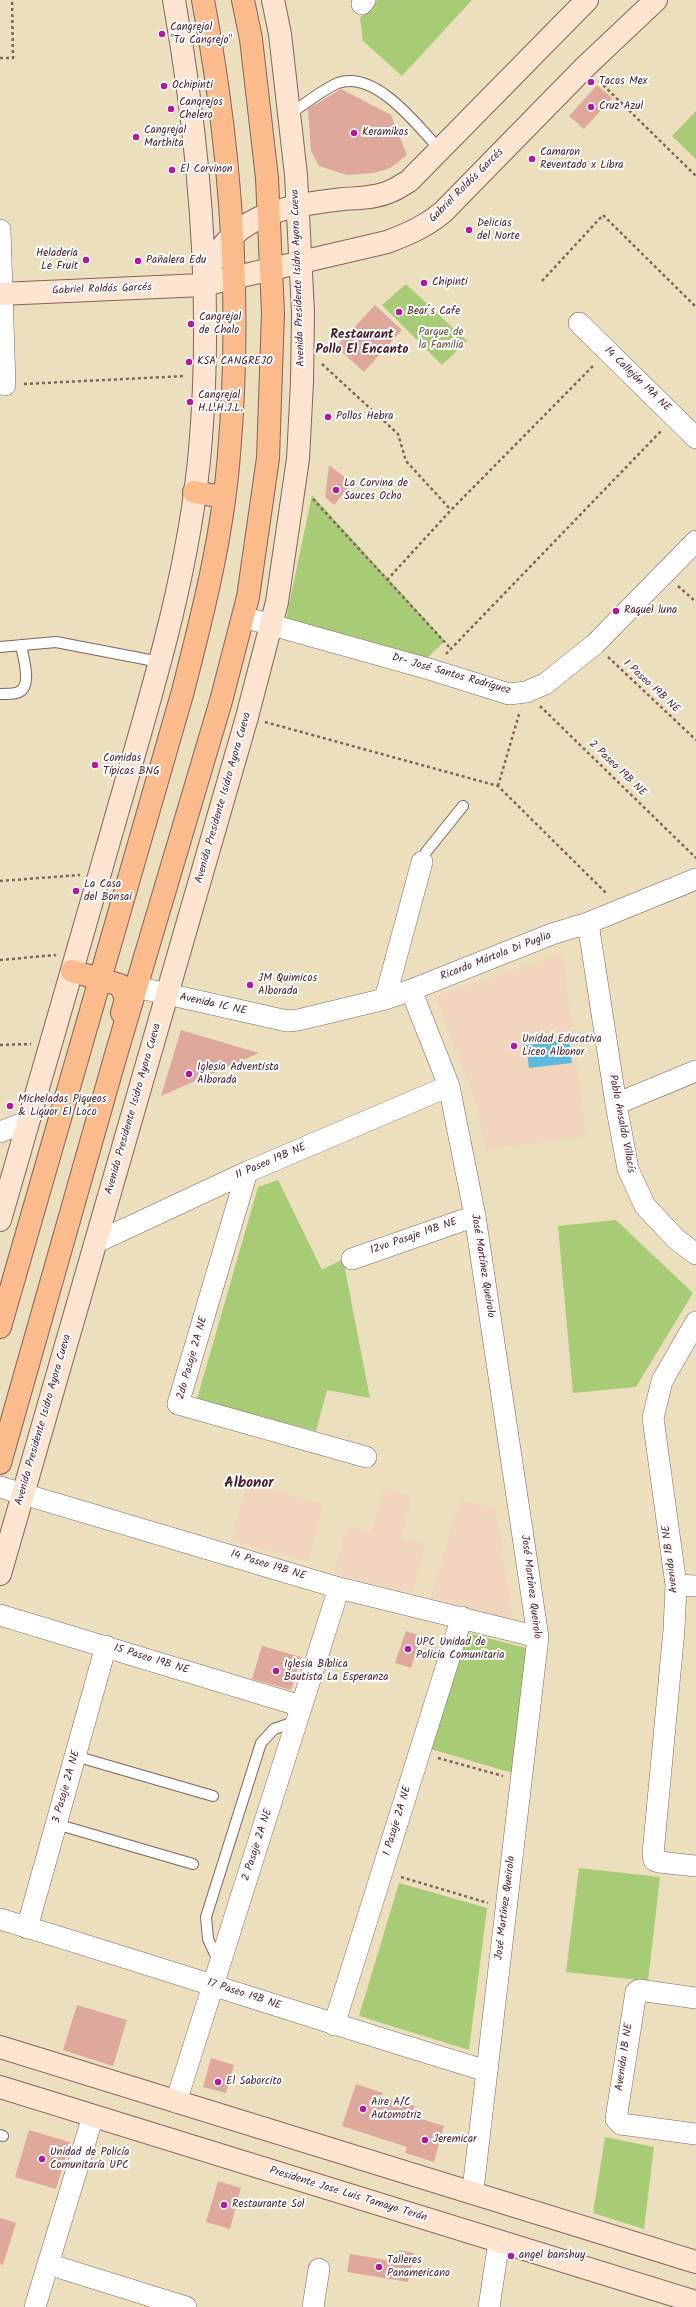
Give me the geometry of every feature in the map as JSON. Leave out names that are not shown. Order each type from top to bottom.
[{"type":"main road","points":[[0,1220],[160,662],[180,583],[200,452],[204,375],[203,285],[198,178],[183,50],[174,0]]},
{"type":"main road","points":[[0,1327],[181,698],[209,590],[229,455],[233,378],[233,278],[228,183],[212,47],[203,0]]},
{"type":"main road","points":[[0,1463],[136,988],[221,701],[248,597],[268,458],[273,380],[271,268],[267,178],[251,39],[243,0]]},
{"type":"main road","name":"Avenida Presidente Isidro Ayora Cueva","points":[[0,1574],[247,717],[277,602],[298,459],[302,346],[298,205],[280,34],[273,0]]},
{"type":"main road","points":[[203,285],[218,250],[248,223],[268,213],[298,205],[390,192],[409,180],[587,0]]},
{"type":"main road","name":"Gabriel Roldós Garcés","points":[[2,294],[203,285],[386,242],[427,226],[443,212],[585,67],[656,0]]},
{"type":"main road","points":[[194,492],[223,496]]},
{"type":"main road","points":[[74,962],[101,978],[120,985],[126,998],[114,1044],[116,1058]]},
{"type":"main road","points":[[0,2047],[696,2262]]},
{"type":"main road","name":"Presidente Jose Luis Tamayo Terán","points":[[0,2087],[696,2302]]},
{"type":"street","points":[[0,230],[5,385]]},
{"type":"street","name":"14 Callejón 19A NE","points":[[579,323],[696,438]]},
{"type":"street","name":"Dr- José Santos Rodríguez","points":[[243,617],[429,669],[509,694],[526,692],[545,684],[595,644],[696,541]]},
{"type":"street","points":[[385,999],[422,862]]},
{"type":"street","name":"Ricardo Mórtola Di Puglia","points":[[291,1021],[385,999],[411,990],[552,934],[588,923],[696,878]]},
{"type":"street","name":"Pablo Ansaldo Villacís","points":[[588,923],[616,1104],[628,1169],[645,1206],[676,1239],[696,1254]]},
{"type":"street","name":"Avenida 1C NE","points":[[136,988],[167,996],[291,1021]]},
{"type":"street","name":"José Martínez Queirolo","points":[[411,990],[449,1086],[475,1216],[538,1637],[474,2181],[471,2192]]},
{"type":"street","points":[[616,1104],[696,1071]]},
{"type":"street","name":"11 Paseo 19B NE","points":[[95,1243],[247,1172],[449,1086]]},
{"type":"street","points":[[0,1132],[28,1122]]},
{"type":"street","name":"2do Pasaje 2A NE","points":[[247,1172],[178,1404],[366,1457]]},
{"type":"street","name":"12vo Pasaje 19B NE","points":[[352,1259],[475,1216]]},
{"type":"street","name":"Avenida 1B NE","points":[[696,1322],[662,1381],[653,1418],[676,1585],[674,1630],[653,1854],[654,1860],[659,1862],[696,1866]]},
{"type":"street","name":"14 Paseo 19B NE","points":[[0,1487],[339,1588],[462,1617],[538,1637]]},
{"type":"street","points":[[676,1585],[696,1586]]},
{"type":"street","name":"2 Pasaje 2A NE","points":[[176,2102],[339,1588]]},
{"type":"street","name":"15 Paseo 19B NE","points":[[0,1615],[106,1646],[299,1713]]},
{"type":"street","name":"1 Pasaje 2A NE","points":[[334,2025],[462,1617]]},
{"type":"street","name":"3 Pasaje 2A NE","points":[[27,1928],[106,1646]]},
{"type":"street","name":"17 Paseo 19B NE","points":[[0,1919],[27,1928],[217,1974],[334,2025],[487,2072]]},
{"type":"street","name":"Avenida 1B NE","points":[[696,1998],[639,1990],[634,1995],[616,2119],[621,2124],[696,2134]]},
{"type":"street","points":[[34,2307],[93,2116]]},
{"type":"street","points":[[489,2307],[499,2241]]},
{"type":"street","points":[[48,2264],[186,2307]]},
{"type":"street","points":[[313,2307],[319,2269]]},
{"type":"lane","points":[[289,114],[336,84],[355,81],[377,88],[410,117],[440,150]]},
{"type":"lane","points":[[0,647],[56,642],[160,662]]},
{"type":"lane","points":[[0,694],[17,693],[22,690],[27,681],[21,645]]},
{"type":"lane","points":[[422,862],[426,852],[463,806]]},
{"type":"lane","points":[[217,1974],[208,1939],[206,1917],[258,1750],[261,1743],[274,1729],[299,1713]]},
{"type":"lane","points":[[75,1756],[213,1796]]},
{"type":"lane","points":[[56,1824],[193,1864]]},
{"type":"path","points":[[0,58],[13,58],[12,0]]},
{"type":"path","points":[[585,67],[696,176]]},
{"type":"path","points":[[542,281],[603,215],[696,308]]},
{"type":"path","points":[[302,346],[398,434],[406,461],[452,510]]},
{"type":"path","points":[[387,580],[452,510],[607,351]]},
{"type":"path","points":[[5,385],[204,375]]},
{"type":"path","points":[[429,669],[451,649],[674,417]]},
{"type":"path","points":[[295,480],[451,649]]},
{"type":"path","name":"1 Paseo 19B NE","points":[[595,644],[696,740]]},
{"type":"path","points":[[498,786],[526,692]]},
{"type":"path","name":"2 Paseo 19B NE","points":[[526,692],[696,858]]},
{"type":"path","points":[[247,717],[498,786],[622,909]]},
{"type":"path","points":[[0,881],[100,873]]},
{"type":"path","points":[[0,960],[74,962]]},
{"type":"path","points":[[0,1045],[51,1043]]},
{"type":"path","points":[[420,1752],[521,1781]]},
{"type":"path","points":[[382,1872],[506,1909]]},
{"type":"shaded area","name":"Unidad Educativa Liceo Albonor","points":[[563,953],[586,1136],[486,1150],[474,1096],[435,996]]},
{"type":"shaded area","points":[[246,1482],[324,1504],[308,1562],[231,1540]]},
{"type":"shaded area","points":[[383,1488],[412,1496],[401,1538],[425,1544],[412,1594],[334,1573],[347,1526],[371,1532]]},
{"type":"shaded area","points":[[459,1500],[496,1508],[513,1621],[431,1598]]},
{"type":"green space","points":[[377,0],[472,0],[402,76],[363,41],[360,18]]},
{"type":"green space","points":[[696,111],[696,159],[672,136]]},
{"type":"green space","name":"Parque de la Familia","points":[[406,284],[467,341],[442,365],[382,305]]},
{"type":"green space","points":[[312,495],[445,641],[424,661],[286,619]]},
{"type":"green space","points":[[278,1180],[322,1270],[343,1259],[370,1398],[327,1390],[316,1431],[197,1399],[258,1187]]},
{"type":"green space","points":[[616,1220],[693,1293],[636,1387],[573,1393],[558,1226]]},
{"type":"green space","points":[[465,1632],[530,1649],[516,1774],[427,1748]]},
{"type":"green space","points":[[579,1868],[660,1877],[648,1981],[566,1972]]},
{"type":"green space","points":[[399,1883],[487,1908],[469,2050],[359,2016]]},
{"type":"green space","points":[[605,2137],[654,2147],[644,2229],[593,2213]]},
{"type":"water","points":[[569,1040],[572,1063],[529,1068],[526,1045]]},
{"type":"building","name":"Cruz Azul","points":[[597,85],[612,98],[584,129],[569,116]]},
{"type":"building","name":"Keramikos","points":[[341,89],[391,115],[407,155],[390,168],[374,173],[347,175],[319,166],[311,151],[308,109]]},
{"type":"building","points":[[375,305],[402,330],[364,372],[336,347]]},
{"type":"building","name":"La Corvina de Sauces Ocho","points":[[329,465],[352,483],[334,505],[325,497]]},
{"type":"building","name":"Iglesia Adventista Alborada","points":[[181,1030],[259,1053],[161,1096]]},
{"type":"building","name":"UPC Unidad de Policia Comunitaria","points":[[406,1631],[421,1636],[411,1668],[395,1663]]},
{"type":"building","name":"Iglesia Bíblica Bautista La Esperanza","points":[[262,1646],[301,1657],[291,1690],[252,1679]]},
{"type":"building","points":[[77,2005],[127,2020],[113,2066],[63,2050]]},
{"type":"building","points":[[211,2058],[234,2065],[226,2093],[203,2087]]},
{"type":"building","points":[[356,2084],[383,2093],[381,2097],[415,2106],[412,2116],[444,2126],[434,2162],[405,2153],[407,2147],[342,2126]]},
{"type":"building","name":"Unidad de Policía Comunitaría UPC","points":[[29,2130],[70,2142],[56,2189],[15,2177]]},
{"type":"building","name":"Restaurante Sol","points":[[218,2181],[241,2188],[230,2229],[206,2222]]},
{"type":"building","points":[[0,2218],[16,2223],[3,2265],[0,2264]]},
{"type":"building","name":"Talleres Panamericano","points":[[399,2250],[414,2253],[408,2282],[347,2272],[350,2254],[397,2262]]},
{"type":"place","name":"Cangrejal \"Tu Cangrejo\"","points":[[162,34]]},
{"type":"place","name":"Tacos Mex","points":[[591,82]]},
{"type":"place","name":"Ochipinti","points":[[164,86]]},
{"type":"place","name":"Cruz Azul","points":[[591,107]]},
{"type":"place","name":"Cangrejos Chelero","points":[[171,109]]},
{"type":"place","name":"Keramikos","points":[[354,133]]},
{"type":"place","name":"Cangrejal Marthita","points":[[136,137]]},
{"type":"place","name":"Camaron Reventado x Libra","points":[[532,159]]},
{"type":"place","name":"El Corvinon","points":[[172,170]]},
{"type":"place","name":"Delicias del Norte","points":[[469,230]]},
{"type":"place","name":"Heladeria Le Fruit","points":[[86,260]]},
{"type":"place","name":"Pañalera Edu","points":[[138,261]]},
{"type":"place","name":"Chipinti","points":[[424,283]]},
{"type":"place","name":"Bear´s Cafe","points":[[399,312]]},
{"type":"place","name":"Cangrejal de Chalo","points":[[191,324]]},
{"type":"place","name":"KSA CANGREJO","points":[[189,362]]},
{"type":"place","name":"Cangrejal H.L.H.J.L.","points":[[190,402]]},
{"type":"place","name":"Pollos Hebra","points":[[328,417]]},
{"type":"place","name":"La Corvina de Sauces Ocho","points":[[336,490]]},
{"type":"place","name":"Raquel luna","points":[[616,611]]},
{"type":"place","name":"Comidas Típicas BNG","points":[[95,765]]},
{"type":"place","name":"La Casa del Bonsai","points":[[76,891]]},
{"type":"place","name":"JM Quimicos Alborada","points":[[250,985]]},
{"type":"place","name":"Unidad Educativa Liceo Albonor","points":[[514,1046]]},
{"type":"place","name":"Iglesia Adventista Alborada","points":[[189,1074]]},
{"type":"place","name":"Micheladas Piqueos & Liquor El Loco","points":[[10,1106]]},
{"type":"place","name":"UPC Unidad de Policia Comunitaria","points":[[408,1649]]},
{"type":"place","name":"Iglesia Bíblica Bautista La Esperanza","points":[[276,1671]]},
{"type":"place","name":"El Saborcito","points":[[218,2082]]},
{"type":"place","name":"Aire A/C Automotriz","points":[[363,2109]]},
{"type":"place","name":"Jeremicar","points":[[425,2140]]},
{"type":"place","name":"Unidad de Policía Comunitaría UPC","points":[[42,2159]]},
{"type":"place","name":"Restaurante Sol","points":[[224,2205]]},
{"type":"place","name":"angel banshuy","points":[[511,2256]]},
{"type":"place","name":"Talleres Panamericano","points":[[379,2267]]},
{"type":"district","name":"Restaurant Pollo El Encanto","points":[[362,344]]},
{"type":"district","name":"Albonor","points":[[249,1484]]}]
